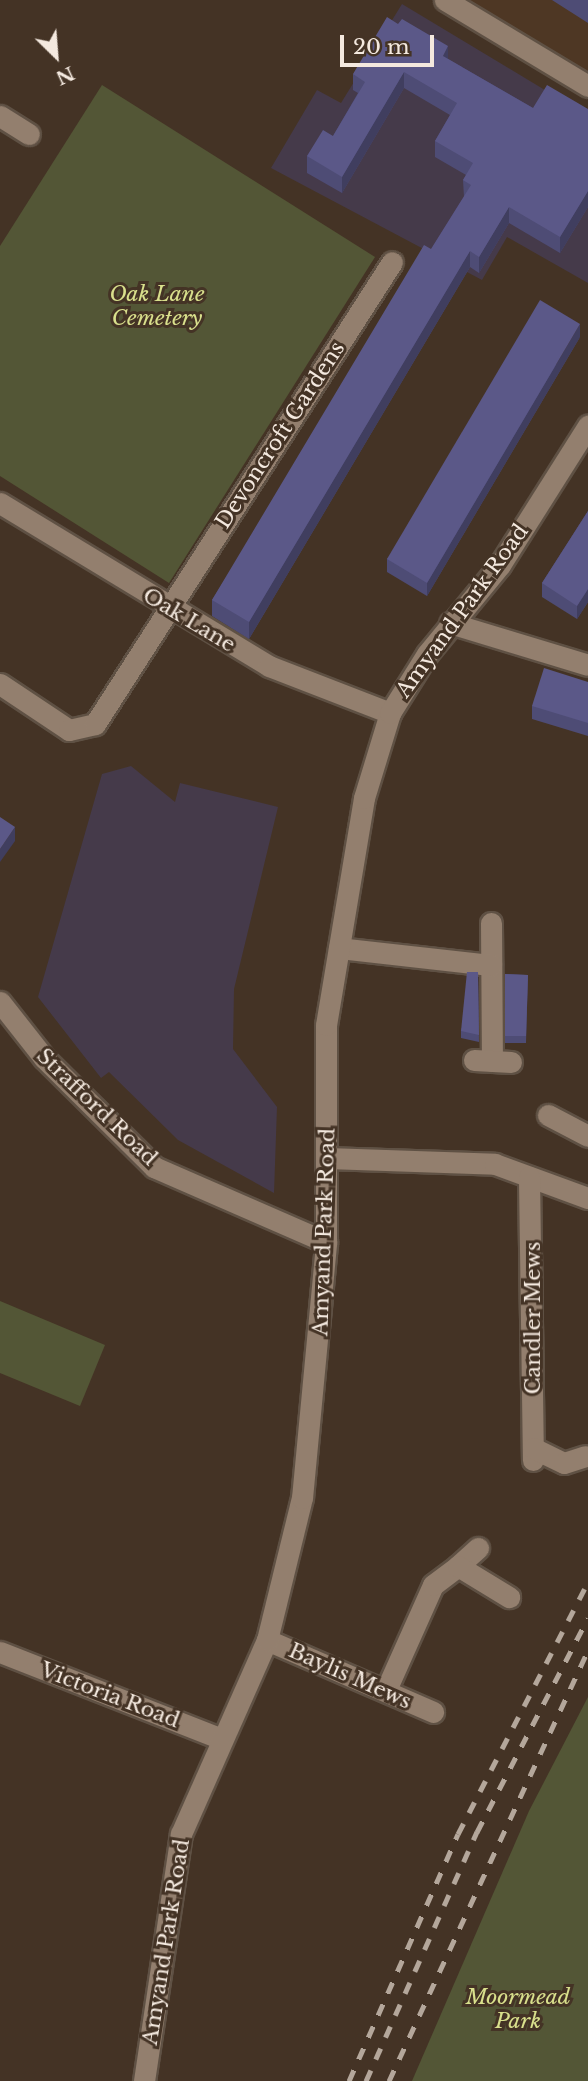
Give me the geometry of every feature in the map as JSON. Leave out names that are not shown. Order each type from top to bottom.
[{"type":"street","points":[[445,0],[588,86]]},
{"type":"street","points":[[0,116],[29,134]]},
{"type":"street","name":"Devoncroft Gardens","points":[[0,684],[69,730],[95,724],[392,262]]},
{"type":"street","name":"Amyand Park Road","points":[[144,2081],[181,1834],[220,1738],[267,1640],[302,1498],[326,1242],[326,1025],[364,798],[390,713],[450,623],[500,565],[588,426]]},
{"type":"street","name":"Oak Lane","points":[[0,503],[168,608],[269,666],[390,713]]},
{"type":"street","points":[[450,623],[588,665]]},
{"type":"street","points":[[491,923],[492,1061]]},
{"type":"street","points":[[339,948],[491,965]]},
{"type":"street","name":"Strafford Road","points":[[0,1002],[44,1058],[154,1167],[326,1242]]},
{"type":"street","points":[[548,1115],[588,1136]]},
{"type":"street","points":[[327,1158],[495,1164],[588,1198]]},
{"type":"street","name":"Candler Mews","points":[[529,1177],[533,1454],[564,1463],[585,1456]]},
{"type":"street","points":[[386,1690],[433,1585],[478,1548]]},
{"type":"street","points":[[458,1566],[509,1597]]},
{"type":"street","name":"Baylis Mews","points":[[267,1640],[433,1712]]},
{"type":"street","name":"Victoria Road","points":[[0,1652],[220,1738]]},
{"type":"shaded area","points":[[460,0],[588,0],[588,72]]},
{"type":"shaded area","points":[[402,4],[588,116],[588,283],[507,237],[482,280],[271,168],[317,90],[341,103]]},
{"type":"shaded area","points":[[131,766],[175,802],[180,783],[278,807],[234,989],[233,1049],[277,1107],[274,1193],[178,1140],[109,1072],[101,1078],[38,997],[102,774]]},
{"type":"green space","name":"Oak Lane Cemetery","points":[[102,85],[375,257],[169,583],[0,476],[0,246]]},
{"type":"green space","points":[[0,1301],[105,1345],[80,1406],[0,1373]]},
{"type":"green space","name":"Moormead Park","points":[[588,1697],[588,2081],[412,2081],[529,1811]]},
{"type":"building","points":[[387,17],[398,24],[402,19],[448,46],[443,56],[533,108],[547,85],[588,109],[588,191],[560,237],[509,207],[479,257],[470,251],[249,622],[212,600],[424,245],[431,249],[471,185],[463,180],[473,163],[435,141],[457,103],[404,72],[342,177],[307,156],[323,130],[333,136],[365,82],[353,74]]},
{"type":"building","points":[[540,300],[580,324],[427,583],[387,559]]},
{"type":"building","points":[[588,511],[588,589],[577,606],[542,583]]},
{"type":"building","points":[[544,668],[588,682],[588,723],[532,706]]},
{"type":"building","points":[[0,817],[15,827],[0,849]]},
{"type":"building","points":[[467,972],[478,972],[479,1035],[461,1031]]},
{"type":"building","points":[[505,974],[528,975],[526,1036],[505,1036]]},
{"type":"railway","points":[[349,2081],[458,1834],[588,1582]]},
{"type":"railway","points":[[366,2081],[477,1832],[588,1618]]},
{"type":"railway","points":[[389,2081],[588,1651]]}]
